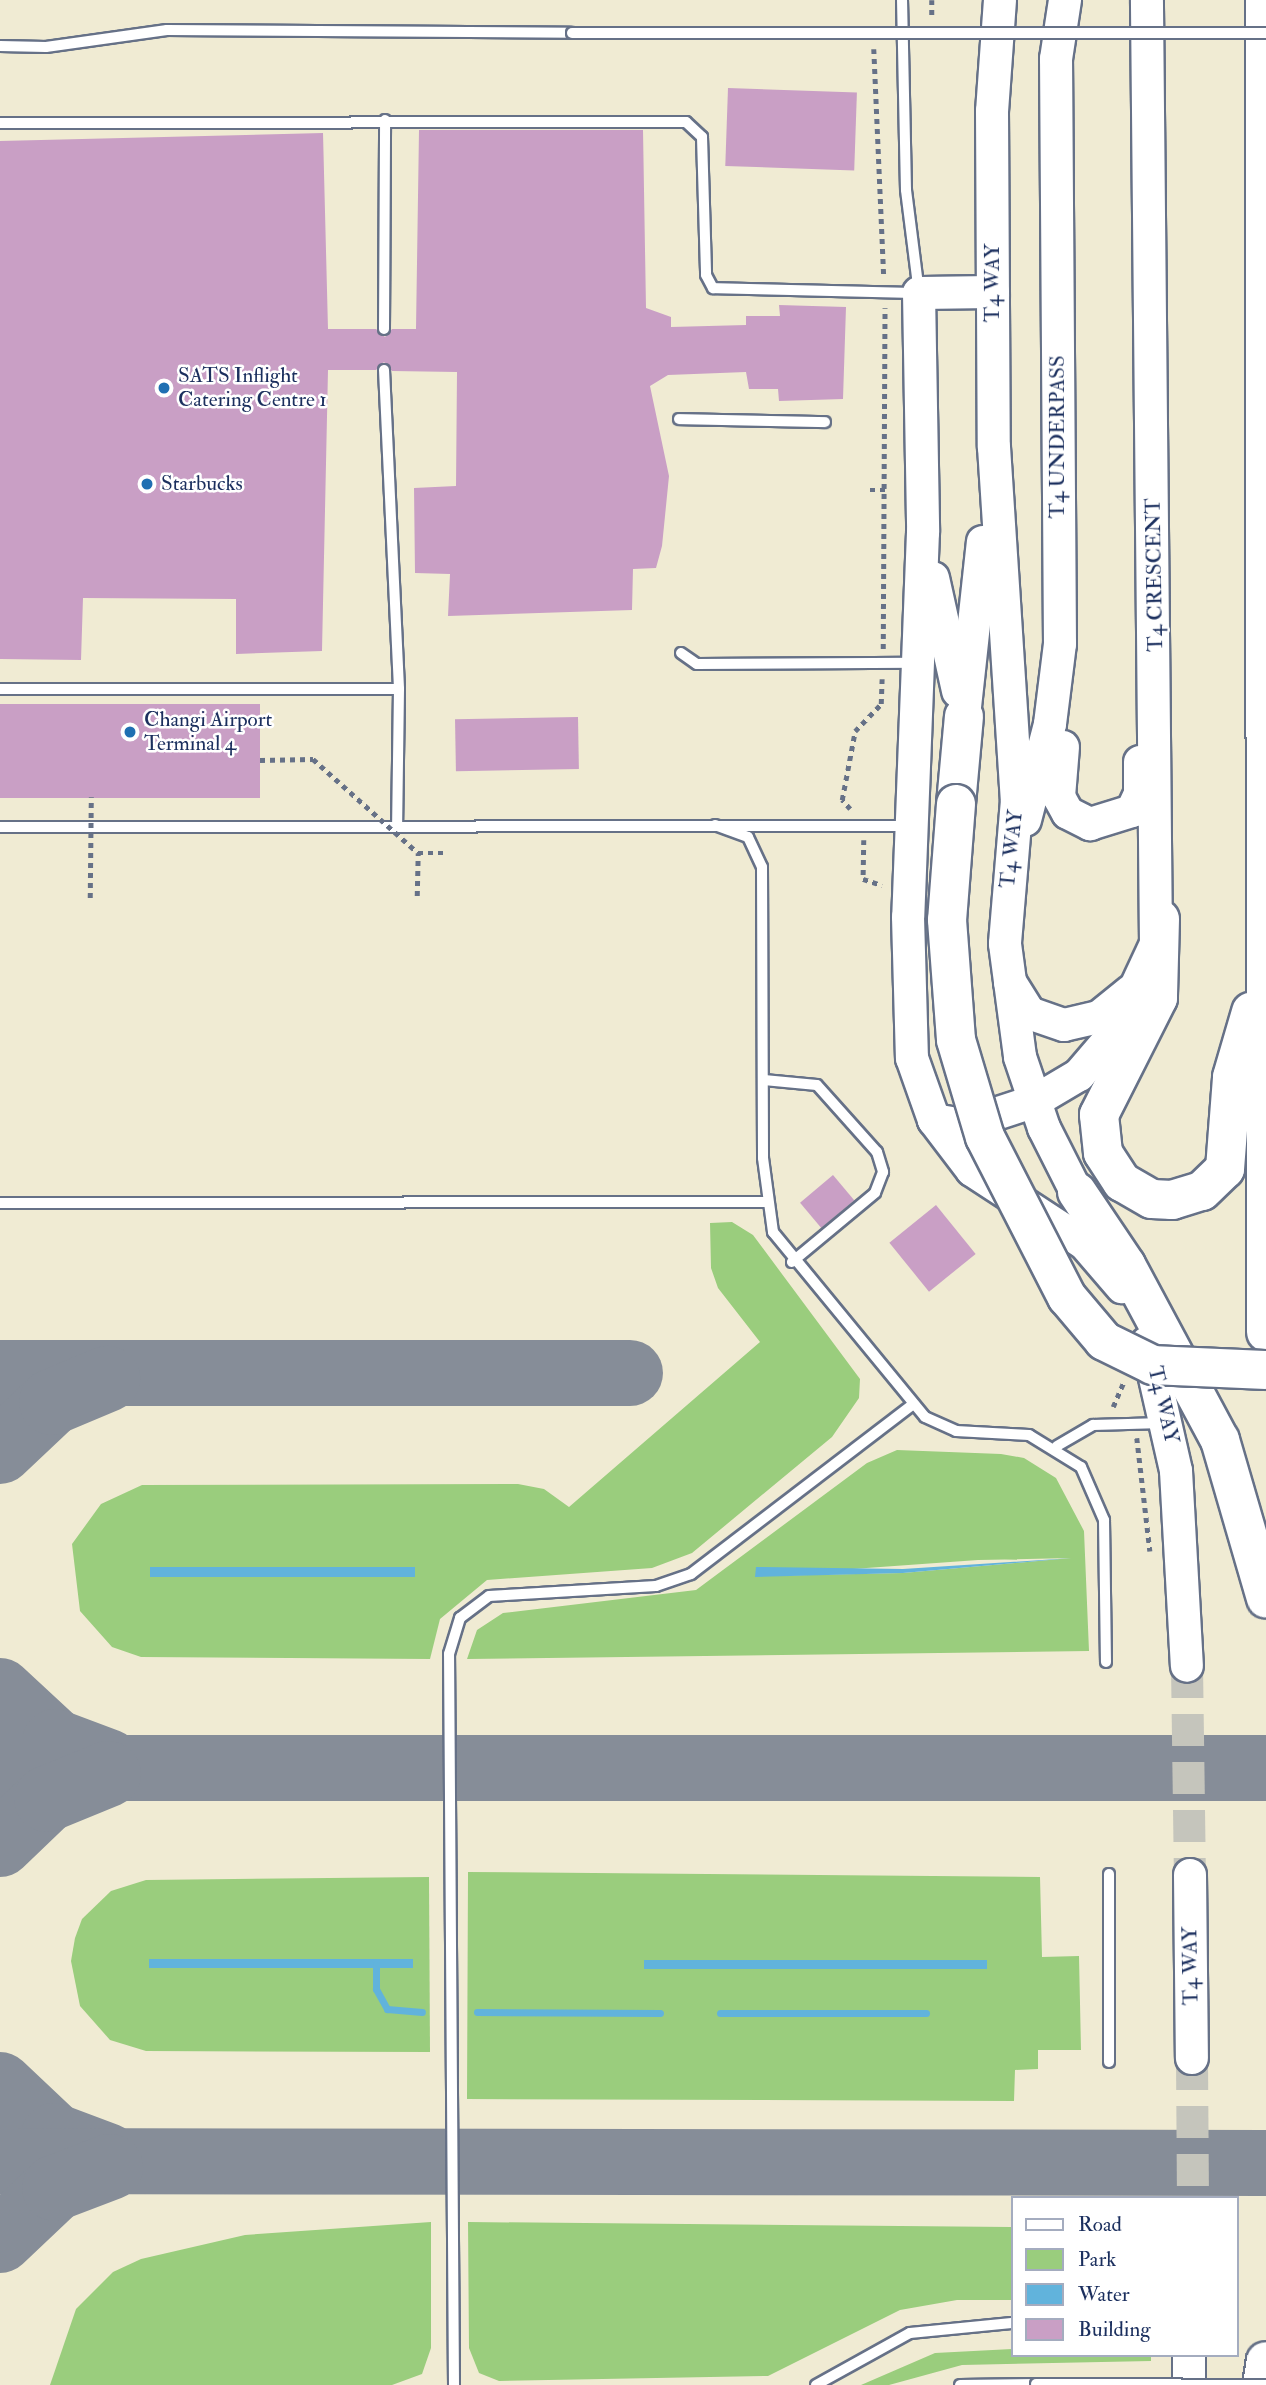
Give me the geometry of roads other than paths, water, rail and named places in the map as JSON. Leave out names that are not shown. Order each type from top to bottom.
[{"type":"highway","points":[[1265,0],[1262,977],[1266,1332]]},
{"type":"highway","points":[[964,716],[947,920],[956,1040],[985,1137],[1067,1297],[1104,1341],[1153,1365],[1266,1370]]},
{"type":"highway","points":[[1160,919],[1158,998],[1099,1115],[1103,1153],[1136,1192],[1153,1199],[1188,1197],[1225,1169],[1231,1077],[1262,977]]},
{"type":"highway","points":[[1077,1192],[1126,1265],[1220,1440],[1266,1598]]},
{"type":"highway","points":[[1264,2385],[1266,2361]]},
{"type":"main road","name":"T4 UNDERPASS","points":[[1010,869],[1042,768],[1060,644],[1056,59],[1065,0]]},
{"type":"main road","name":"T4 CRESCENT","points":[[934,1120],[962,1125],[1035,1101],[1058,1090],[1098,1056],[1149,967],[1160,919],[1146,0]]},
{"type":"main road","name":"T4 WAY","points":[[997,3],[992,111],[994,447],[1017,788],[1010,869],[1007,973],[1012,1023],[1035,1101],[1153,1358],[1169,1422],[1187,1666]]},
{"type":"main road","points":[[993,292],[919,293],[923,532],[910,827],[908,1022],[919,1086],[934,1120],[972,1170],[1085,1244],[1122,1287]]},
{"type":"main road","points":[[964,716],[994,447]]},
{"type":"main road","points":[[923,532],[964,716]]},
{"type":"main road","points":[[1060,644],[1059,797],[1074,818],[1108,823],[1132,811],[1140,794],[1139,730],[1155,580]]},
{"type":"main road","points":[[1007,973],[1029,1013],[1064,1025],[1099,1017],[1149,967]]},
{"type":"main road","name":"T4 WAY","points":[[1189,1875],[1192,2058]]},
{"type":"main road","points":[[1189,2357],[1189,2385]]},
{"type":"lane","points":[[0,123],[384,120],[686,122],[702,137],[706,275],[713,288],[919,293],[906,190],[902,0]]},
{"type":"lane","points":[[0,46],[46,47],[167,30],[1266,33]]},
{"type":"lane","points":[[384,120],[384,329]]},
{"type":"lane","points":[[384,370],[399,689],[397,824]]},
{"type":"lane","points":[[679,419],[825,422]]},
{"type":"lane","points":[[681,653],[697,664],[919,664]]},
{"type":"lane","points":[[0,690],[399,689]]},
{"type":"lane","points":[[0,827],[397,824],[910,827]]},
{"type":"lane","points":[[715,825],[748,837],[762,867],[766,1202],[773,1232],[792,1262],[911,1406],[956,1431],[1029,1435],[1057,1446],[1081,1467],[1104,1520],[1107,1662]]},
{"type":"lane","points":[[764,1080],[817,1085],[877,1152],[883,1172],[875,1193],[792,1262]]},
{"type":"lane","points":[[0,1203],[766,1202]]},
{"type":"lane","points":[[454,2385],[449,1654],[460,1618],[489,1596],[656,1586],[691,1574],[911,1406]]},
{"type":"lane","points":[[1057,1446],[1093,1425],[1169,1422]]},
{"type":"lane","points":[[1109,1874],[1109,2062]]},
{"type":"lane","points":[[817,2385],[910,2333],[1010,2323]]},
{"type":"lane","points":[[960,2385],[1264,2385]]},
{"type":"water","points":[[1072,1558],[903,1573],[755,1577],[756,1567],[903,1569]]},
{"type":"water","points":[[150,1567],[415,1567],[415,1577],[150,1577]]},
{"type":"water","points":[[149,1959],[413,1959],[413,1968],[149,1968]]},
{"type":"water","points":[[644,1960],[987,1960],[987,1969],[644,1969]]},
{"type":"waterway","points":[[376,1965],[376,1989],[387,2009],[422,2012]]},
{"type":"waterway","points":[[477,2012],[660,2013]]},
{"type":"waterway","points":[[720,2013],[926,2013]]},
{"type":"tunnel","points":[[1187,1666],[1190,1875]]},
{"type":"tunnel","points":[[1192,2058],[1193,2196]]},
{"type":"place","name":"SATS Inflight Catering Centre 1","points":[[164,388]]},
{"type":"place","name":"Starbucks","points":[[147,484]]},
{"type":"place","name":"Changi Airport Terminal 4","points":[[130,732]]}]
